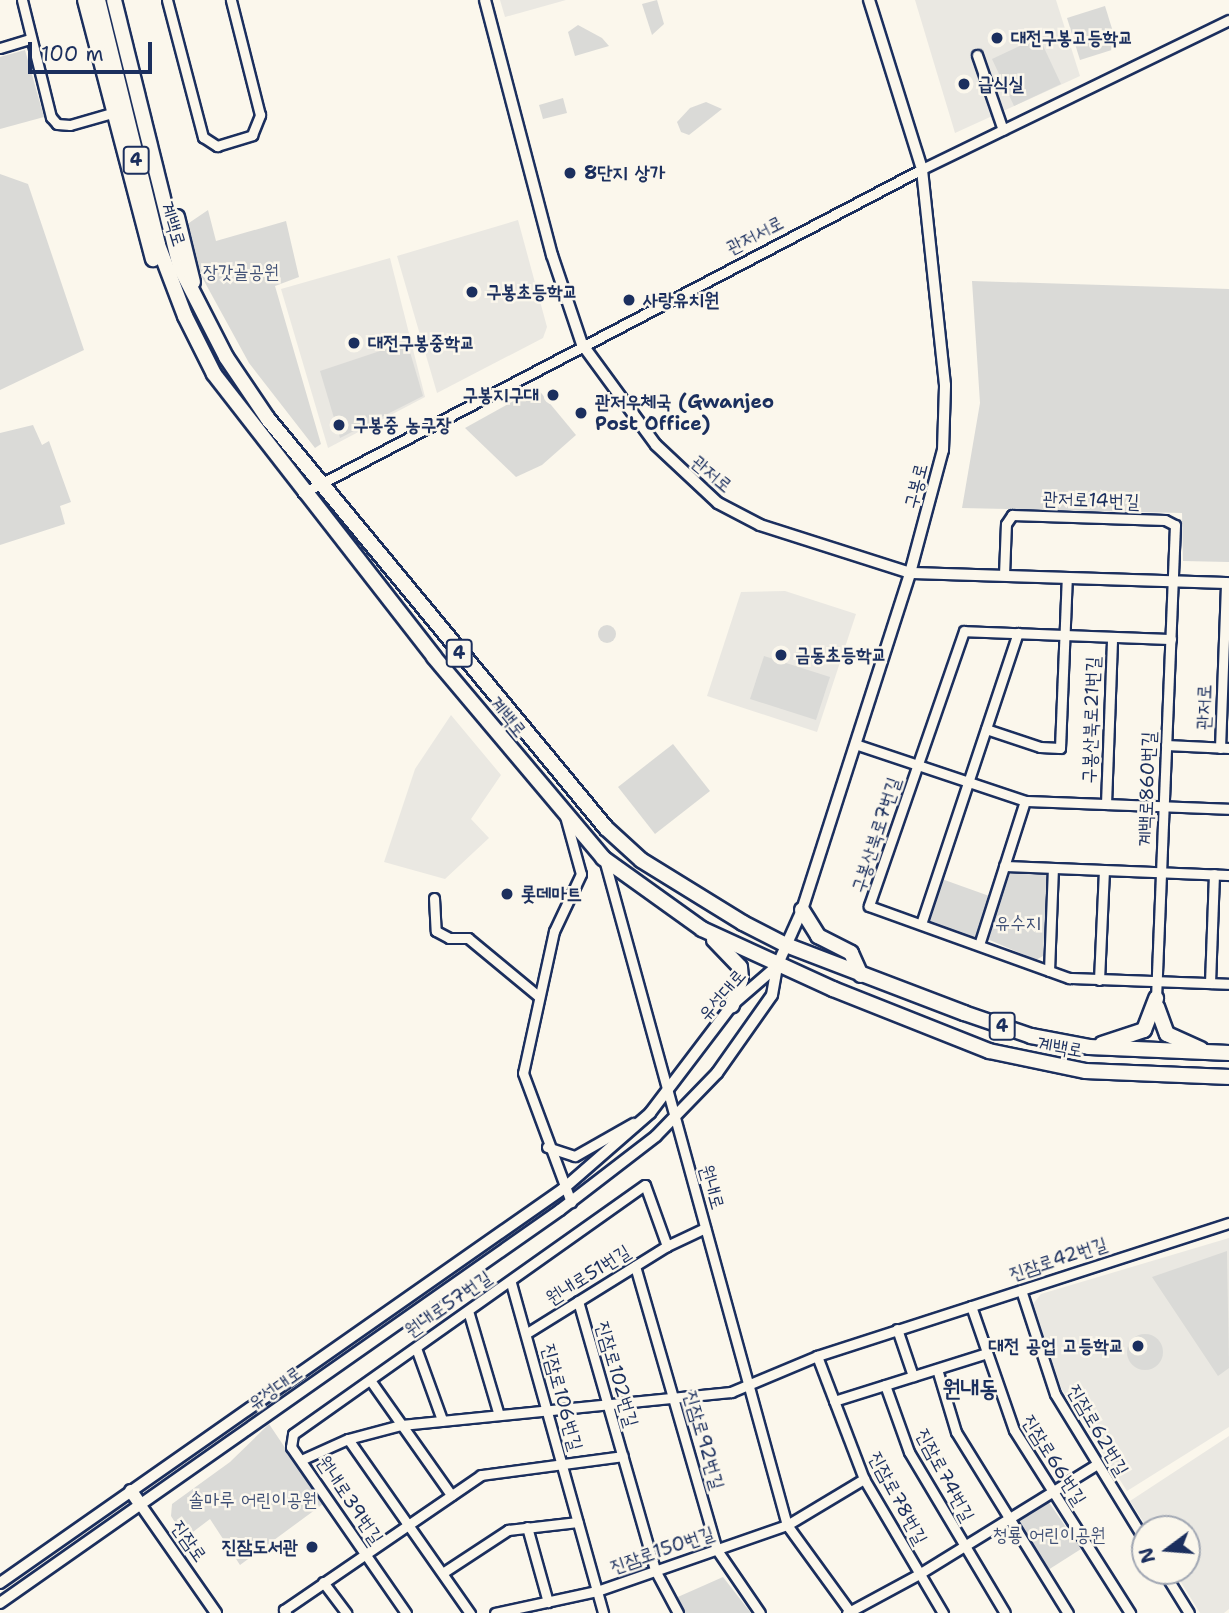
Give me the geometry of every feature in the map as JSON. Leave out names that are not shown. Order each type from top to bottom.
[{"type":"main road","points":[[85,0],[112,113],[157,268],[185,316]]},
{"type":"main road","name":"계백로","points":[[98,0],[158,245],[185,316],[214,374],[303,493],[565,816],[603,858],[702,929],[777,966],[989,1051],[1037,1064],[1086,1071],[1229,1077]]},
{"type":"main road","name":"계백로","points":[[114,0],[180,267],[226,357],[268,419],[606,828],[640,860],[692,894],[786,945],[861,975],[1031,1036],[1089,1047],[1229,1054]]},
{"type":"main road","points":[[122,0],[196,297]]},
{"type":"main road","points":[[802,910],[818,936],[852,953],[861,975]]},
{"type":"main road","points":[[702,929],[740,967],[741,979],[732,1005]]},
{"type":"main road","points":[[1089,1047],[1144,1030],[1156,998]]},
{"type":"main road","points":[[1156,998],[1158,1019],[1167,1034],[1210,1053]]},
{"type":"main road","name":"진잠로","points":[[131,1491],[140,1504]]},
{"type":"street","points":[[22,0],[51,117],[57,124],[70,125],[112,113]]},
{"type":"street","points":[[167,0],[204,137],[217,146],[252,135],[260,115],[231,0]]},
{"type":"street","name":"관저로","points":[[485,0],[552,255],[582,344],[656,445],[718,503],[760,525],[910,573],[1227,583],[1225,748]]},
{"type":"street","name":"구봉로","points":[[777,966],[802,910],[910,573],[943,450],[945,398],[922,169],[869,0]]},
{"type":"street","name":"관저서로","points":[[303,493],[582,344],[922,169],[1229,20]]},
{"type":"street","points":[[0,48],[30,39]]},
{"type":"street","points":[[977,55],[1003,130]]},
{"type":"street","name":"관저로14번길","points":[[1004,575],[1006,524],[1012,515],[1137,519],[1175,525],[1173,580]]},
{"type":"street","points":[[986,729],[1040,747],[1060,748],[1067,577]]},
{"type":"street","name":"계백로860번길","points":[[1156,998],[1173,580]]},
{"type":"street","points":[[917,764],[964,631],[1171,639]]},
{"type":"street","points":[[921,924],[1018,633]]},
{"type":"street","name":"구봉산북로21번길","points":[[1106,804],[1112,637]]},
{"type":"street","name":"구봉산북로21번길","points":[[855,744],[1025,801],[1229,809]]},
{"type":"street","points":[[1167,745],[1225,748]]},
{"type":"street","name":"구봉산북로7번길","points":[[917,764],[869,906],[1049,971],[1099,980],[1229,984]]},
{"type":"street","points":[[979,945],[1025,801]]},
{"type":"street","points":[[565,816],[581,874],[554,931],[523,1073],[547,1147],[563,1189],[571,1202]]},
{"type":"street","name":"원내로","points":[[603,858],[746,1386],[787,1525],[849,1613],[919,1574],[1097,1464]]},
{"type":"street","points":[[1004,866],[1229,875]]},
{"type":"street","points":[[1049,971],[1053,868]]},
{"type":"street","points":[[1099,980],[1104,870]]},
{"type":"street","points":[[1210,983],[1214,874]]},
{"type":"street","points":[[434,898],[436,931],[449,938],[468,938],[538,996]]},
{"type":"street","name":"유성대로","points":[[0,1583],[563,1189],[650,1113],[668,1094],[732,1005],[777,966]]},
{"type":"street","name":"유성대로","points":[[0,1603],[571,1202],[675,1119],[717,1073],[772,995],[777,966]]},
{"type":"street","points":[[547,1147],[575,1156],[650,1113]]},
{"type":"street","name":"원내로57번길","points":[[301,1460],[291,1447],[293,1434],[469,1314],[645,1185],[667,1246]]},
{"type":"street","name":"진잠로42번길","points":[[746,1386],[817,1356],[897,1329],[1229,1223]]},
{"type":"street","name":"원내로51번길","points":[[527,1333],[667,1246],[705,1228]]},
{"type":"street","name":"진잠로92번길","points":[[635,1266],[717,1550],[760,1613]]},
{"type":"street","name":"진잠로106번길","points":[[511,1283],[603,1613]]},
{"type":"street","name":"진잠로62번길","points":[[1021,1290],[1055,1394],[1131,1519]]},
{"type":"street","name":"진잠로102번길","points":[[578,1301],[655,1570],[678,1613]]},
{"type":"street","name":"진잠로66번길","points":[[971,1306],[1003,1408],[1130,1613]]},
{"type":"street","points":[[469,1314],[499,1415]]},
{"type":"street","points":[[897,1329],[913,1376]]},
{"type":"street","points":[[416,1348],[442,1420]]},
{"type":"street","points":[[834,1401],[987,1353]]},
{"type":"street","name":"진잠로78번길","points":[[817,1356],[864,1479],[943,1613]]},
{"type":"street","points":[[937,1369],[956,1432],[1068,1613]]},
{"type":"street","points":[[370,1380],[451,1495]]},
{"type":"street","name":"진잠로74번길","points":[[886,1385],[909,1451],[1005,1613]]},
{"type":"street","name":"원내로39번길","points":[[406,1613],[301,1460],[348,1439],[401,1425],[674,1399],[746,1386]]},
{"type":"street","points":[[348,1439],[444,1572],[470,1613]]},
{"type":"street","name":"진잠로102번길","points":[[285,1611],[323,1582],[481,1475],[623,1456]]},
{"type":"street","points":[[787,1525],[864,1479]]},
{"type":"street","name":"진잠로","points":[[140,1504],[216,1613]]},
{"type":"street","points":[[444,1572],[498,1535],[527,1527],[578,1522]]},
{"type":"street","name":"진잠로150번길","points":[[495,1613],[597,1591],[787,1525]]},
{"type":"street","points":[[527,1527],[548,1602]]},
{"type":"street","points":[[323,1582],[346,1613]]},
{"type":"street","points":[[1171,1585],[1187,1612]]},
{"type":"shaded area","points":[[500,0],[566,0],[505,17]]},
{"type":"shaded area","name":"대전구봉고등학교","points":[[915,0],[1056,0],[1080,76],[955,133]]},
{"type":"shaded area","name":"구봉초등학교","points":[[518,220],[547,327],[543,338],[437,393],[397,256]]},
{"type":"shaded area","name":"대전구봉중학교","points":[[390,258],[425,397],[328,448],[281,289]]},
{"type":"shaded area","name":"금동초등학교","points":[[785,591],[856,614],[817,732],[707,696],[741,592]]},
{"type":"shaded area","points":[[451,715],[501,775],[471,819],[489,838],[445,879],[384,862],[415,769]]},
{"type":"shaded area","name":"대전 공업 고등학교","points":[[1229,1238],[1229,1427],[1127,1491],[1061,1388],[1033,1304],[1041,1294]]},
{"type":"shaded area","points":[[1229,1436],[1229,1609],[1224,1613],[1200,1613],[1183,1585],[1201,1585],[1201,1515],[1139,1515],[1130,1501]]},
{"type":"green space","points":[[657,0],[664,24],[652,35],[642,4]]},
{"type":"green space","points":[[1105,6],[1118,48],[1080,60],[1067,18]]},
{"type":"green space","points":[[578,25],[602,38],[609,46],[575,56],[568,32]]},
{"type":"green space","points":[[1039,37],[1061,84],[1014,106],[992,59]]},
{"type":"green space","points":[[25,50],[44,117],[0,129],[0,57]]},
{"type":"green space","points":[[563,98],[567,113],[543,119],[539,105]]},
{"type":"green space","points":[[706,102],[722,109],[689,135],[681,132],[677,122],[690,108]]},
{"type":"green space","points":[[0,174],[28,184],[84,350],[0,390]]},
{"type":"green space","name":"장갓골공원","points":[[208,210],[216,241],[286,221],[299,277],[275,286],[321,444],[315,448],[249,363],[197,268],[186,225]]},
{"type":"green space","points":[[972,281],[1229,289],[1229,562],[1183,561],[1182,513],[962,508],[980,403]]},
{"type":"green space","points":[[407,342],[423,396],[340,438],[320,371]]},
{"type":"green space","points":[[537,388],[576,435],[542,465],[516,477],[465,428]]},
{"type":"green space","points":[[33,425],[42,445],[49,441],[71,502],[60,506],[65,524],[0,545],[0,433]]},
{"type":"green space","points":[[603,625],[611,625],[616,634],[614,641],[603,643],[598,638],[598,630]]},
{"type":"green space","points":[[764,656],[830,677],[816,720],[750,699]]},
{"type":"green space","points":[[673,744],[710,791],[655,834],[618,787]]},
{"type":"green space","name":"유수지","points":[[1010,868],[1048,873],[1043,956],[1036,960],[985,938]]},
{"type":"green space","points":[[939,878],[992,897],[978,940],[925,923]]},
{"type":"green space","points":[[1227,1251],[1229,1368],[1218,1376],[1152,1277]]},
{"type":"green space","points":[[1145,1334],[1158,1339],[1163,1352],[1158,1365],[1145,1370],[1132,1365],[1127,1352],[1132,1339]]},
{"type":"green space","name":"솔마루 어린이공원","points":[[269,1424],[323,1504],[240,1565],[210,1519],[185,1538],[171,1516],[172,1504],[230,1462]]},
{"type":"green space","name":"청룡 어린이공원","points":[[1048,1501],[1081,1549],[1048,1570],[1017,1521]]},
{"type":"green space","points":[[723,1577],[751,1613],[679,1613],[671,1600]]},
{"type":"place","name":"대전구봉고등학교","points":[[997,38]]},
{"type":"place","name":"급식실","points":[[964,84]]},
{"type":"place","name":"8단지 상가","points":[[570,173]]},
{"type":"place","name":"구봉초등학교","points":[[472,292]]},
{"type":"place","name":"사랑유치원","points":[[629,300]]},
{"type":"place","name":"대전구봉중학교","points":[[354,343]]},
{"type":"place","name":"구봉지구대","points":[[553,395]]},
{"type":"place","name":"관저우체국 (Gwanjeo Post Office)","points":[[581,413]]},
{"type":"place","name":"구봉중 농구장","points":[[339,425]]},
{"type":"place","name":"금동초등학교","points":[[781,655]]},
{"type":"place","name":"롯데마트","points":[[507,894]]},
{"type":"place","name":"대전 공업 고등학교","points":[[1138,1346]]},
{"type":"place","name":"진잠도서관","points":[[312,1547]]},
{"type":"district","name":"원내동","points":[[970,1388]]}]
